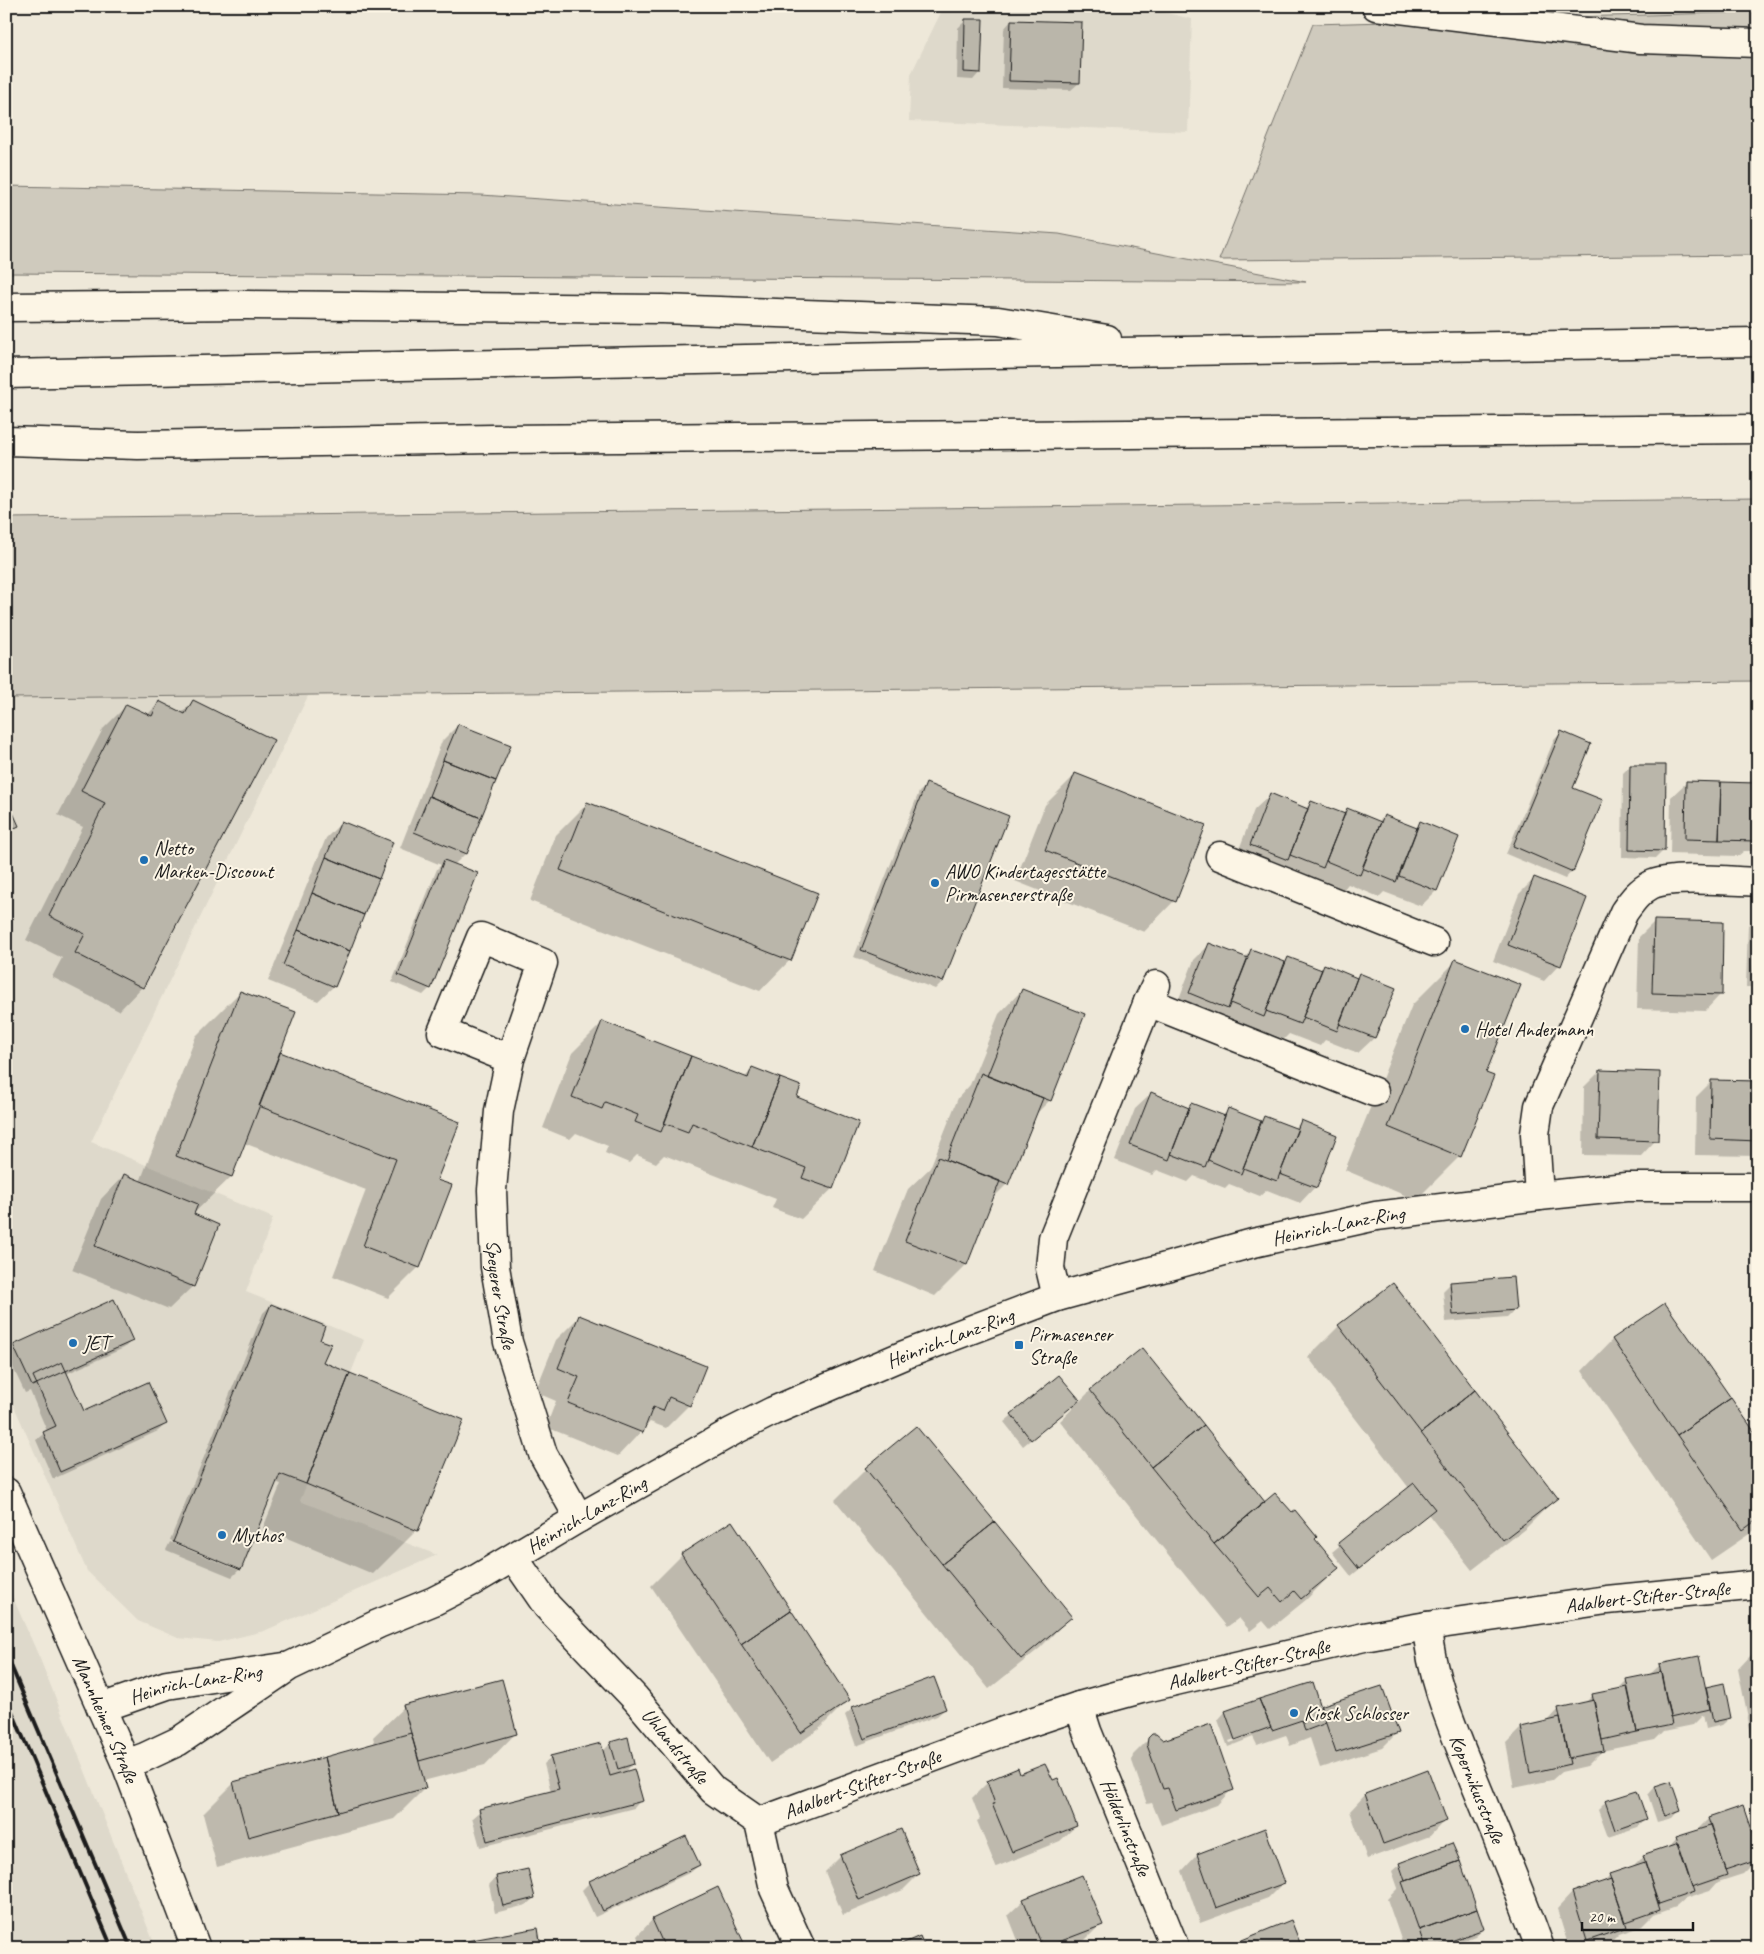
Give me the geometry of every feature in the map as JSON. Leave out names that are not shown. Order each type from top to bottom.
[{"type":"main road","points":[[1376,6],[1641,39],[1758,43]]},
{"type":"main road","points":[[6,307],[257,305],[662,309],[978,320],[998,321],[1172,350]]},
{"type":"main road","points":[[6,374],[1172,350],[1758,342]]},
{"type":"main road","points":[[6,441],[138,445],[513,439],[1758,429]]},
{"type":"main road","points":[[6,459],[138,445]]},
{"type":"main road","points":[[1220,856],[1434,942]]},
{"type":"main road","points":[[1539,1196],[1535,1134],[1539,1106],[1624,912],[1636,895],[1650,885],[1667,880],[1758,882]]},
{"type":"main road","points":[[1057,1297],[1050,1268],[1053,1238],[1152,993],[1374,1092]]},
{"type":"main road","name":"Speyerer Straße","points":[[510,1059],[499,1111],[492,1190],[495,1267],[508,1342],[543,1454],[579,1518]]},
{"type":"main road","name":"Heinrich-Lanz-Ring","points":[[126,1764],[180,1741],[290,1666],[378,1624],[434,1601],[514,1558],[579,1518],[716,1440],[773,1411],[904,1355],[1057,1297],[1252,1243],[1376,1216],[1539,1196],[1636,1187],[1758,1187]]},
{"type":"main road","name":"Mannheimer Straße","points":[[6,1492],[126,1764],[196,1948]]},
{"type":"main road","name":"Uhlandstraße","points":[[514,1558],[547,1606],[635,1698],[713,1790],[759,1822]]},
{"type":"main road","name":"Adalbert-Stifter-Straße","points":[[759,1822],[1007,1730],[1141,1688],[1364,1637],[1427,1626],[1607,1600],[1758,1585]]},
{"type":"main road","name":"Kopernikusstraße","points":[[1427,1626],[1429,1651],[1444,1706],[1523,1900],[1540,1948]]},
{"type":"main road","name":"Heinrich-Lanz-Ring","points":[[101,1708],[167,1685],[290,1666]]},
{"type":"main road","name":"Hölderlinstraße","points":[[1079,1706],[1087,1731],[1175,1948]]},
{"type":"main road","points":[[759,1822],[774,1889],[801,1948]]},
{"type":"shaded area","points":[[944,6],[1138,6],[1192,19],[1188,132],[909,121],[911,74]]},
{"type":"shaded area","points":[[1758,12],[1758,255],[1219,260],[1313,24]]},
{"type":"shaded area","points":[[6,186],[481,195],[1059,234],[1306,282],[6,273]]},
{"type":"shaded area","points":[[1758,499],[1758,681],[6,698],[6,518]]},
{"type":"shaded area","points":[[286,694],[308,696],[91,1142],[273,1218],[246,1292],[364,1340],[300,1501],[437,1555],[264,1631],[218,1642],[178,1638],[138,1621],[87,1571],[6,1388],[6,698]]},
{"type":"shaded area","points":[[6,1582],[40,1659],[156,1948],[6,1948]]},
{"type":"building","points":[[965,19],[983,19],[981,73],[964,72]]},
{"type":"building","points":[[1011,20],[1082,22],[1080,83],[1009,81]]},
{"type":"building","name":"Netto Marken-Discount","points":[[193,700],[274,740],[143,988],[75,953],[85,934],[49,916],[105,803],[81,791],[126,704],[152,716],[159,701],[185,714]]},
{"type":"building","points":[[458,724],[511,745],[496,781],[443,760]]},
{"type":"building","points":[[1561,731],[1591,744],[1573,788],[1603,800],[1573,872],[1513,846]]},
{"type":"building","points":[[443,760],[496,781],[481,818],[429,796]]},
{"type":"building","points":[[1630,765],[1666,765],[1665,851],[1629,850]]},
{"type":"building","points":[[1075,773],[1206,825],[1176,902],[1045,850]]},
{"type":"building","points":[[1756,774],[1758,774],[1758,835],[1755,835]]},
{"type":"building","points":[[1686,781],[1721,782],[1719,840],[1685,839]]},
{"type":"building","points":[[1721,782],[1756,783],[1755,841],[1719,840]]},
{"type":"building","name":"AWO Kindertagesstätte Pirmasenserstraße","points":[[926,783],[1009,816],[943,982],[861,950]]},
{"type":"building","points":[[1270,793],[1308,809],[1288,860],[1250,845]]},
{"type":"building","points":[[429,796],[481,818],[467,854],[414,832]]},
{"type":"building","points":[[6,797],[19,826],[6,832]]},
{"type":"building","points":[[1311,801],[1345,814],[1323,868],[1290,855]]},
{"type":"building","points":[[587,802],[818,893],[791,961],[560,870]]},
{"type":"building","points":[[1347,808],[1381,822],[1360,875],[1326,861]]},
{"type":"building","points":[[1384,815],[1417,828],[1396,882],[1362,868]]},
{"type":"building","points":[[341,821],[393,842],[379,879],[326,857]]},
{"type":"building","points":[[1420,821],[1459,837],[1437,891],[1399,876]]},
{"type":"building","points":[[326,857],[379,879],[364,915],[312,893]]},
{"type":"building","points":[[444,860],[478,873],[431,989],[398,975]]},
{"type":"building","points":[[1534,877],[1587,898],[1561,966],[1508,945]]},
{"type":"building","points":[[312,893],[364,915],[350,951],[298,930]]},
{"type":"building","points":[[1755,916],[1758,916],[1758,980],[1753,979]]},
{"type":"building","points":[[1654,920],[1723,922],[1722,995],[1652,993]]},
{"type":"building","points":[[298,930],[350,951],[335,987],[283,965]]},
{"type":"building","points":[[1209,943],[1248,958],[1228,1009],[1189,993]]},
{"type":"building","points":[[1251,949],[1285,962],[1264,1017],[1230,1003]]},
{"type":"building","points":[[1288,957],[1322,970],[1300,1024],[1266,1011]]},
{"type":"building","name":"Hotel Andermann","points":[[1455,959],[1521,985],[1486,1073],[1494,1076],[1461,1157],[1388,1127]]},
{"type":"building","points":[[1324,964],[1357,978],[1337,1031],[1303,1017]]},
{"type":"building","points":[[1359,973],[1396,988],[1375,1038],[1339,1024]]},
{"type":"building","points":[[1022,989],[1085,1014],[1051,1101],[987,1076]]},
{"type":"building","points":[[240,991],[296,1012],[232,1177],[176,1156]]},
{"type":"building","points":[[602,1021],[691,1056],[661,1132],[635,1122],[638,1115],[605,1102],[602,1109],[572,1097]]},
{"type":"building","points":[[280,1052],[460,1122],[437,1180],[452,1185],[420,1268],[363,1246],[396,1159],[259,1106]]},
{"type":"building","points":[[691,1056],[748,1078],[752,1067],[780,1078],[752,1147],[692,1123],[688,1132],[664,1123]]},
{"type":"building","points":[[1600,1070],[1660,1072],[1658,1141],[1598,1139]]},
{"type":"building","points":[[981,1073],[1043,1098],[1008,1185],[946,1160]]},
{"type":"building","points":[[780,1078],[801,1086],[797,1097],[859,1122],[833,1189],[802,1178],[806,1168],[752,1147]]},
{"type":"building","points":[[1711,1080],[1758,1081],[1758,1141],[1710,1139]]},
{"type":"building","points":[[1151,1092],[1189,1108],[1169,1160],[1130,1145]]},
{"type":"building","points":[[1191,1103],[1225,1116],[1205,1167],[1171,1154]]},
{"type":"building","points":[[1228,1108],[1261,1121],[1241,1174],[1208,1160]]},
{"type":"building","points":[[1264,1116],[1298,1129],[1277,1181],[1243,1168]]},
{"type":"building","points":[[1301,1120],[1337,1135],[1317,1188],[1280,1174]]},
{"type":"building","points":[[938,1157],[1000,1181],[967,1265],[905,1241]]},
{"type":"building","points":[[124,1174],[198,1204],[194,1214],[219,1225],[194,1287],[95,1246]]},
{"type":"building","points":[[1513,1277],[1516,1310],[1453,1315],[1450,1282]]},
{"type":"building","points":[[1393,1283],[1475,1390],[1421,1433],[1338,1325]]},
{"type":"building","name":"JET","points":[[114,1299],[133,1341],[32,1386],[13,1345]]},
{"type":"building","points":[[1665,1303],[1731,1398],[1677,1435],[1612,1339]]},
{"type":"building","points":[[271,1304],[325,1326],[320,1340],[331,1344],[323,1362],[350,1373],[306,1484],[280,1474],[241,1570],[173,1542]]},
{"type":"building","points":[[579,1315],[706,1366],[690,1406],[669,1397],[663,1411],[653,1407],[643,1433],[568,1403],[579,1377],[558,1368]]},
{"type":"building","points":[[1142,1348],[1204,1425],[1151,1467],[1090,1390]]},
{"type":"building","points":[[62,1362],[84,1411],[148,1382],[167,1424],[60,1472],[43,1432],[56,1426],[33,1376]]},
{"type":"building","points":[[350,1373],[464,1420],[418,1531],[306,1484]]},
{"type":"building","points":[[1059,1375],[1080,1400],[1031,1440],[1011,1414]]},
{"type":"building","points":[[1475,1390],[1558,1498],[1503,1540],[1421,1433]]},
{"type":"building","points":[[1731,1398],[1758,1437],[1758,1519],[1743,1530],[1677,1435]]},
{"type":"building","points":[[1204,1425],[1265,1502],[1214,1544],[1151,1467]]},
{"type":"building","points":[[916,1426],[995,1522],[942,1564],[865,1468]]},
{"type":"building","points":[[1414,1483],[1435,1509],[1359,1569],[1338,1543]]},
{"type":"building","points":[[1275,1493],[1292,1512],[1295,1510],[1317,1537],[1315,1539],[1339,1568],[1301,1599],[1294,1591],[1282,1602],[1270,1588],[1259,1597],[1214,1544]]},
{"type":"building","points":[[732,1521],[791,1610],[741,1644],[681,1554]]},
{"type":"building","points":[[995,1522],[1072,1617],[1021,1659],[942,1564]]},
{"type":"building","points":[[791,1610],[850,1700],[801,1733],[741,1644]]},
{"type":"building","points":[[1758,1651],[1758,1676],[1753,1652]]},
{"type":"building","points":[[1699,1656],[1710,1709],[1670,1718],[1659,1664]]},
{"type":"building","points":[[1661,1672],[1672,1725],[1637,1732],[1626,1679]]},
{"type":"building","points":[[934,1677],[946,1709],[864,1739],[852,1707]]},
{"type":"building","points":[[502,1679],[517,1734],[419,1761],[403,1705]]},
{"type":"building","name":"Kiosk Schlosser","points":[[1313,1682],[1326,1723],[1305,1731],[1302,1720],[1272,1730],[1259,1699]]},
{"type":"building","points":[[1724,1683],[1731,1718],[1713,1722],[1706,1687]]},
{"type":"building","points":[[1382,1686],[1399,1733],[1336,1753],[1320,1706]]},
{"type":"building","points":[[1627,1687],[1637,1732],[1602,1740],[1592,1694]]},
{"type":"building","points":[[1259,1699],[1271,1727],[1235,1740],[1225,1711]]},
{"type":"building","points":[[1594,1700],[1604,1751],[1568,1758],[1558,1708]]},
{"type":"building","points":[[1560,1718],[1570,1764],[1530,1773],[1521,1727]]},
{"type":"building","points":[[1211,1724],[1234,1790],[1176,1810],[1168,1788],[1163,1789],[1147,1745],[1148,1738],[1152,1734],[1156,1734],[1163,1740]]},
{"type":"building","points":[[411,1733],[426,1788],[338,1812],[325,1757]]},
{"type":"building","points":[[628,1737],[634,1764],[618,1769],[610,1742]]},
{"type":"building","points":[[601,1743],[610,1776],[634,1769],[643,1801],[487,1841],[479,1809],[559,1789],[550,1756]]},
{"type":"building","points":[[325,1757],[338,1812],[248,1837],[233,1782]]},
{"type":"building","points":[[1045,1764],[1053,1780],[1058,1778],[1077,1826],[1012,1852],[992,1804],[995,1804],[987,1781],[1018,1768],[1020,1774]]},
{"type":"building","points":[[1428,1770],[1447,1821],[1383,1844],[1365,1794]]},
{"type":"building","points":[[1671,1781],[1681,1810],[1665,1816],[1655,1786]]},
{"type":"building","points":[[1637,1791],[1647,1819],[1615,1830],[1605,1801]]},
{"type":"building","points":[[1743,1806],[1758,1851],[1758,1859],[1725,1870],[1708,1818]]},
{"type":"building","points":[[1710,1826],[1727,1875],[1692,1887],[1675,1837]]},
{"type":"building","points":[[1265,1828],[1285,1883],[1216,1908],[1197,1854]]},
{"type":"building","points":[[901,1829],[920,1874],[859,1900],[840,1855]]},
{"type":"building","points":[[686,1836],[700,1865],[603,1911],[589,1881]]},
{"type":"building","points":[[1452,1843],[1460,1861],[1405,1881],[1399,1863]]},
{"type":"building","points":[[1678,1843],[1694,1892],[1659,1904],[1642,1855]]},
{"type":"building","points":[[1460,1861],[1477,1909],[1419,1930],[1402,1882]]},
{"type":"building","points":[[1645,1862],[1660,1910],[1626,1922],[1609,1874]]},
{"type":"building","points":[[528,1869],[535,1898],[503,1906],[496,1876]]},
{"type":"building","points":[[1082,1875],[1103,1925],[1043,1948],[1023,1899]]},
{"type":"building","points":[[1611,1879],[1627,1927],[1587,1941],[1572,1892]]},
{"type":"building","points":[[718,1887],[744,1943],[733,1948],[665,1948],[652,1919]]},
{"type":"building","points":[[1477,1909],[1484,1929],[1432,1948],[1425,1948],[1419,1930]]},
{"type":"building","points":[[1291,1920],[1302,1948],[1239,1948],[1237,1942]]},
{"type":"building","points":[[538,1928],[541,1948],[440,1948],[439,1946]]},
{"type":"building","points":[[920,1936],[925,1948],[892,1948]]},
{"type":"railway","points":[[6,1654],[131,1948]]},
{"type":"railway","points":[[6,1697],[112,1948]]},
{"type":"place","name":"Netto Marken-Discount","points":[[144,860]]},
{"type":"place","name":"AWO Kindertagesstätte Pirmasenserstraße","points":[[935,883]]},
{"type":"place","name":"Hotel Andermann","points":[[1465,1029]]},
{"type":"place","name":"JET","points":[[73,1343]]},
{"type":"place","name":"Pirmasenser Straße","points":[[1019,1345]]},
{"type":"place","name":"Mythos","points":[[222,1535]]},
{"type":"place","name":"Kiosk Schlosser","points":[[1294,1713]]}]
